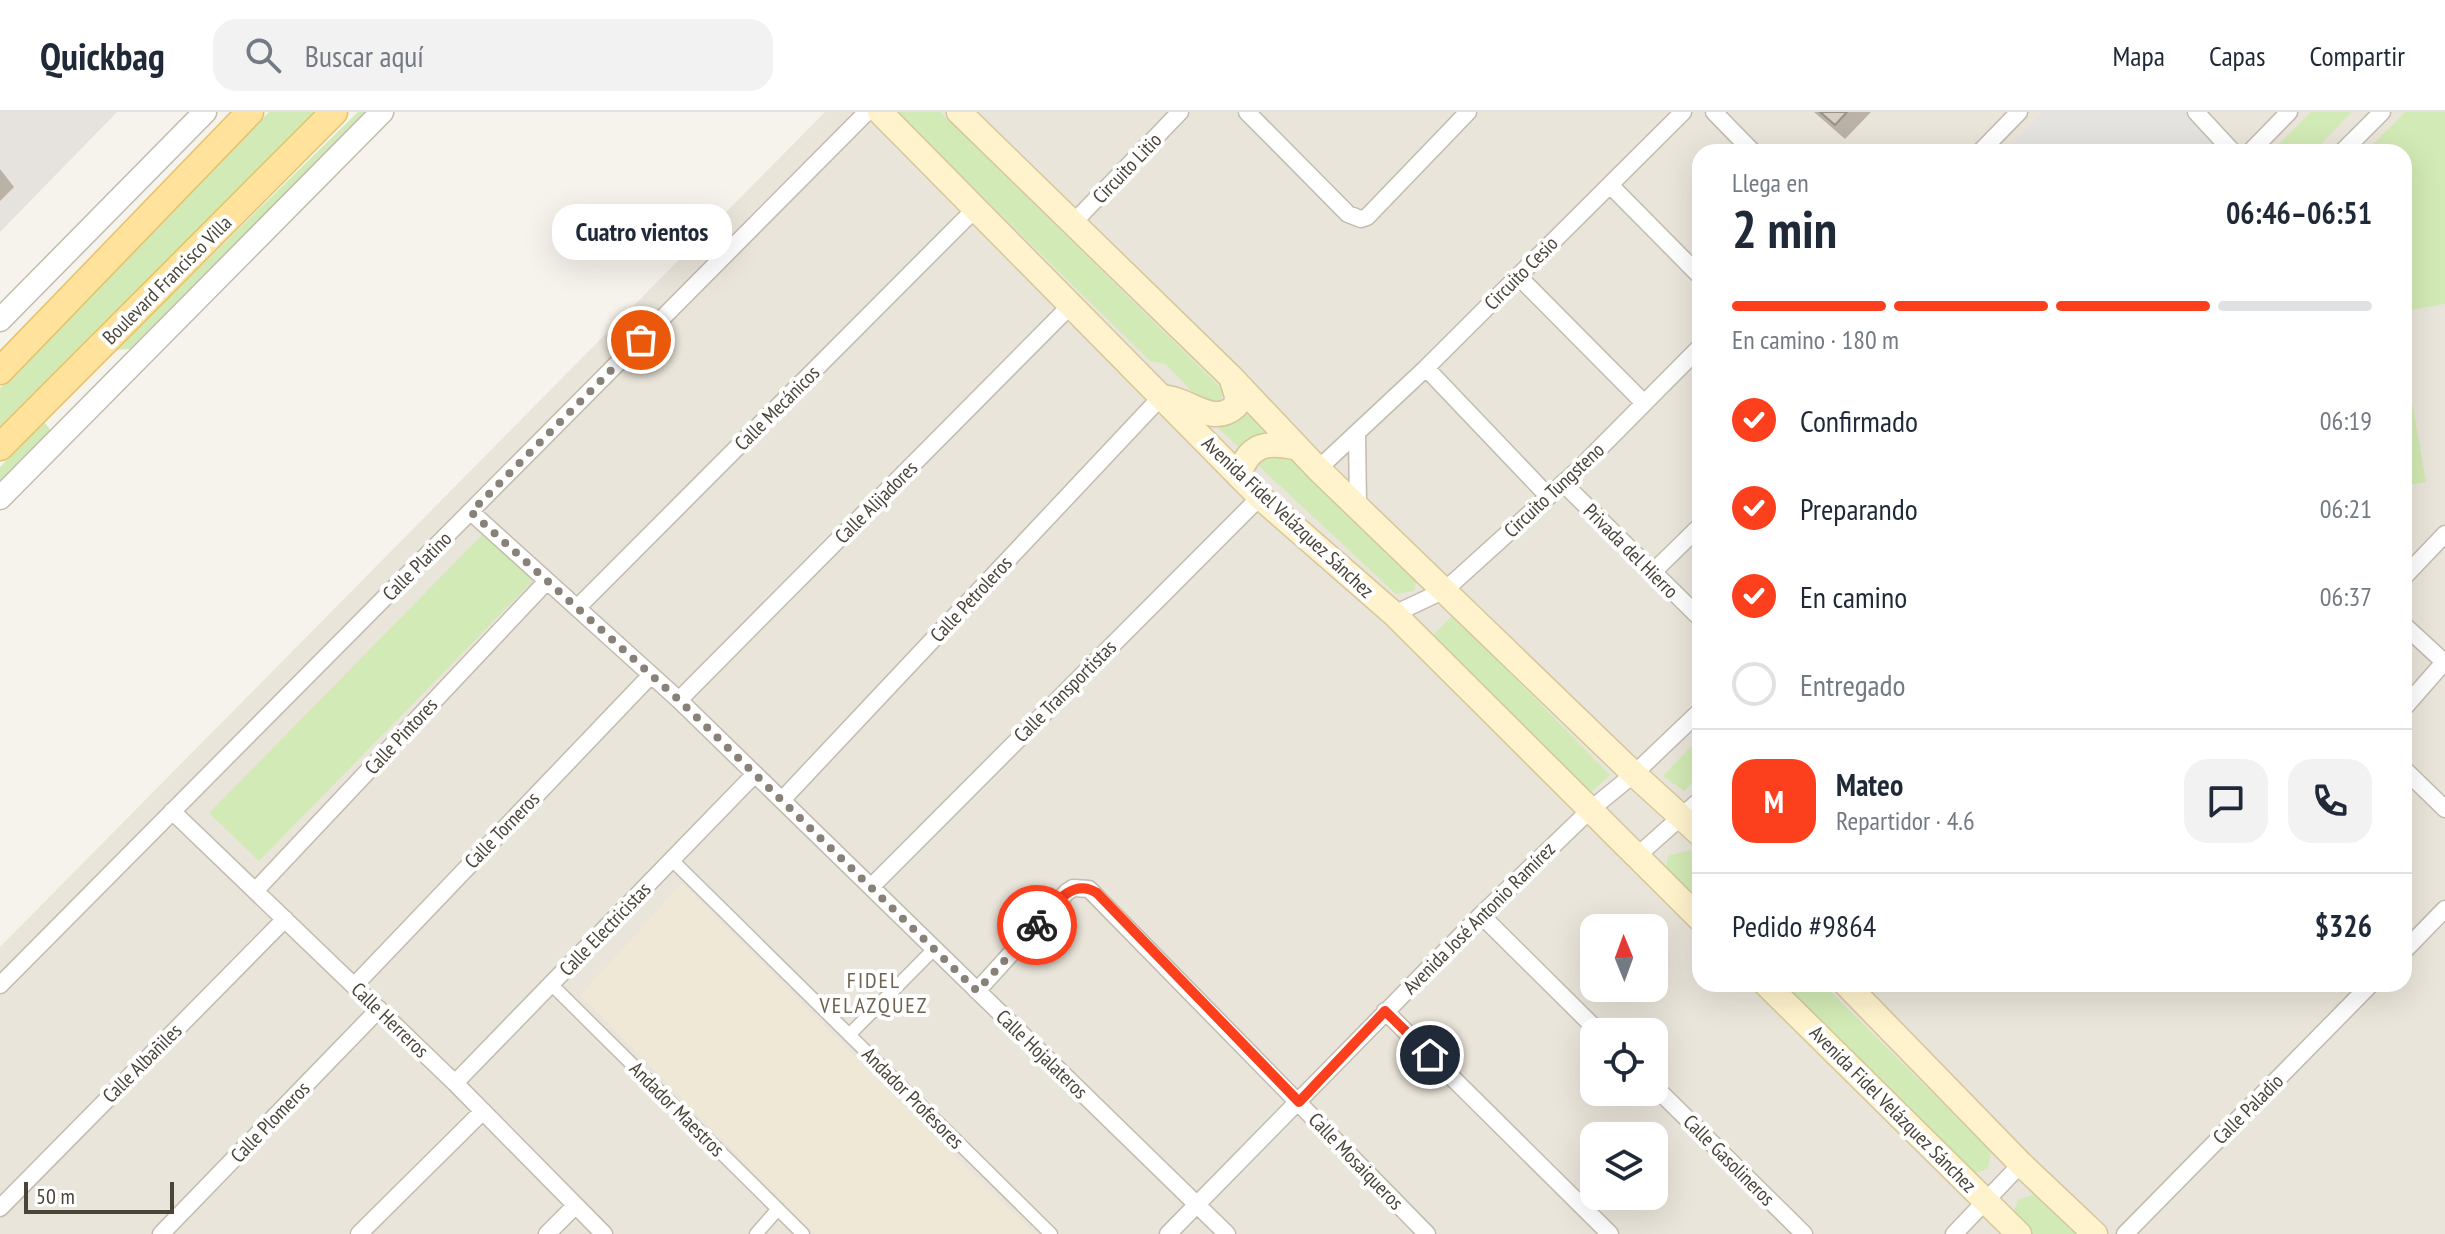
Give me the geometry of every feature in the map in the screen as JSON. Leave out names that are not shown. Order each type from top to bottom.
[{"type":"main road","points":[[0,371],[250,112]]},
{"type":"main road","name":"Boulevard Francisco Villa","points":[[0,447],[334,112]]},
{"type":"main road","name":"Avenida Fidel Velázquez Sánchez","points":[[880,112],[1260,497],[1394,614],[1692,911]]},
{"type":"main road","points":[[959,112],[1231,377],[1318,469],[1358,504],[1634,774],[1691,808]]},
{"type":"main road","points":[[1161,397],[1178,400],[1210,415],[1220,415],[1236,406],[1237,396],[1231,377]]},
{"type":"main road","points":[[1239,476],[1245,458],[1259,448],[1279,444],[1298,448]]},
{"type":"main road","name":"Avenida Fidel Velázquez Sánchez","points":[[1774,992],[2019,1234]]},
{"type":"main road","points":[[1854,992],[2021,1164],[2095,1234]]},
{"type":"street","points":[[0,320],[205,112]]},
{"type":"street","points":[[0,498],[382,112]]},
{"type":"street","name":"Calle Platino","points":[[0,985],[867,112]]},
{"type":"street","name":"Circuito Litio","points":[[1073,223],[1180,112]]},
{"type":"street","points":[[1247,112],[1356,219],[1367,217],[1468,112]]},
{"type":"street","name":"Circuito Cesio","points":[[1318,469],[1426,368],[1683,112]]},
{"type":"street","points":[[1714,112],[1745,144]]},
{"type":"street","points":[[1988,144],[2019,112]]},
{"type":"street","points":[[2196,112],[2226,144]]},
{"type":"street","points":[[2258,144],[2289,112]]},
{"type":"street","points":[[2350,144],[2382,112]]},
{"type":"street","points":[[1610,185],[1692,268]]},
{"type":"street","name":"Calle Mecánicos","points":[[577,608],[976,208]]},
{"type":"street","points":[[1518,276],[1644,403]]},
{"type":"street","name":"Calle Alijadores","points":[[679,700],[1072,304]]},
{"type":"street","name":"Circuito Tungsteno","points":[[1394,614],[1445,590],[1563,483],[1692,355]]},
{"type":"street","points":[[1426,368],[1548,496]]},
{"type":"street","points":[[73,375],[98,399]]},
{"type":"street","name":"Calle Petroleros","points":[[782,800],[1161,397]]},
{"type":"street","points":[[1357,433],[1358,504]]},
{"type":"street","name":"Privada del Hierro","points":[[1563,483],[1692,610]]},
{"type":"street","name":"Calle Transportistas","points":[[871,887],[1260,497]]},
{"type":"street","name":"Calle Hojalateros","points":[[471,512],[679,700],[1227,1234]]},
{"type":"street","points":[[1653,572],[1692,534]]},
{"type":"street","points":[[2412,569],[2445,534]]},
{"type":"street","name":"Calle Pintores","points":[[255,891],[547,581]]},
{"type":"street","points":[[2412,632],[2444,661],[2412,699]]},
{"type":"street","name":"Calle Torneros","points":[[354,986],[651,675]]},
{"type":"street","name":"Avenida José Antonio Ramírez","points":[[1168,1234],[1481,915],[1590,810],[1634,774],[1692,719]]},
{"type":"street","name":"Calle Electricistas","points":[[455,1083],[755,774]]},
{"type":"street","points":[[2412,777],[2445,809]]},
{"type":"street","points":[[1637,856],[1691,808]]},
{"type":"street","name":"Calle Herreros","points":[[172,811],[455,1083],[604,1234]]},
{"type":"street","name":"Andador Profesores","points":[[672,860],[1051,1234]]},
{"type":"street","name":"Calle Mosaiqueros","points":[[977,991],[1067,892],[1081,887],[1097,893],[1427,1234]]},
{"type":"street","points":[[2412,943],[2445,909]]},
{"type":"street","points":[[1481,915],[1585,1018]]},
{"type":"street","name":"Calle Albañiles","points":[[0,1208],[285,919]]},
{"type":"street","points":[[849,1035],[934,949]]},
{"type":"street","name":"Andador Maestros","points":[[551,984],[803,1234]]},
{"type":"street","name":"Calle Paladio","points":[[2125,1234],[2363,992]]},
{"type":"street","name":"Calle Plomeros","points":[[161,1234],[379,1009]]},
{"type":"street","points":[[1385,1011],[1610,1234]]},
{"type":"street","name":"Calle Gasolineros","points":[[1668,1100],[1804,1234]]},
{"type":"street","points":[[359,1234],[483,1111]]},
{"type":"street","points":[[1954,1234],[2021,1164]]},
{"type":"street","points":[[547,1234],[575,1206]]},
{"type":"street","points":[[756,1234],[778,1209]]},
{"type":"shaded area","points":[[0,112],[117,112],[0,232]]},
{"type":"shaded area","points":[[825,112],[2445,112],[2445,1234],[0,1234],[0,947]]},
{"type":"shaded area","points":[[2043,112],[2186,112],[2219,144],[2012,144]]},
{"type":"shaded area","points":[[682,883],[1035,1234],[815,1234],[581,995]]},
{"type":"green space","points":[[269,112],[318,112],[0,433],[0,388]]},
{"type":"green space","points":[[358,112],[370,112],[130,349],[115,350]]},
{"type":"green space","points":[[900,112],[940,112],[1222,389],[1221,407],[1209,409],[1165,364],[1150,361]]},
{"type":"green space","points":[[2311,112],[2352,112],[2321,144],[2279,144]]},
{"type":"green space","points":[[2405,112],[2445,112],[2445,304],[2412,310],[2412,144],[2373,144]]},
{"type":"green space","points":[[2412,401],[2426,482],[2412,485]]},
{"type":"green space","points":[[1245,409],[1417,575],[1414,591],[1396,594],[1216,426],[1232,422]]},
{"type":"green space","points":[[44,422],[52,432],[0,484],[0,467]]},
{"type":"green space","points":[[484,533],[533,581],[259,861],[209,813]]},
{"type":"green space","points":[[1453,615],[1610,775],[1586,797],[1430,638]]},
{"type":"green space","points":[[1692,745],[1692,783],[1684,791],[1663,776]]},
{"type":"green space","points":[[1692,852],[1692,897],[1665,870],[1668,856]]},
{"type":"green space","points":[[1787,992],[1831,992],[1991,1152],[1988,1169],[1968,1175]]},
{"type":"green space","points":[[2038,1194],[2078,1234],[2032,1234],[2012,1215],[2019,1199]]},
{"type":"building","points":[[1820,112],[1847,112],[1835,125]]},
{"type":"way so far","points":[[641,340],[471,512],[679,700],[977,991],[1037,925]]},
{"type":"place","name":"Cuatro vientos","points":[[641,340]]},
{"type":"district","name":"FIDEL VELAZQUEZ","points":[[874,992]]},
{"type":"route","points":[[1037,925],[1073,888],[1081,887],[1097,893],[1299,1102],[1385,1011],[1430,1055]]}]
